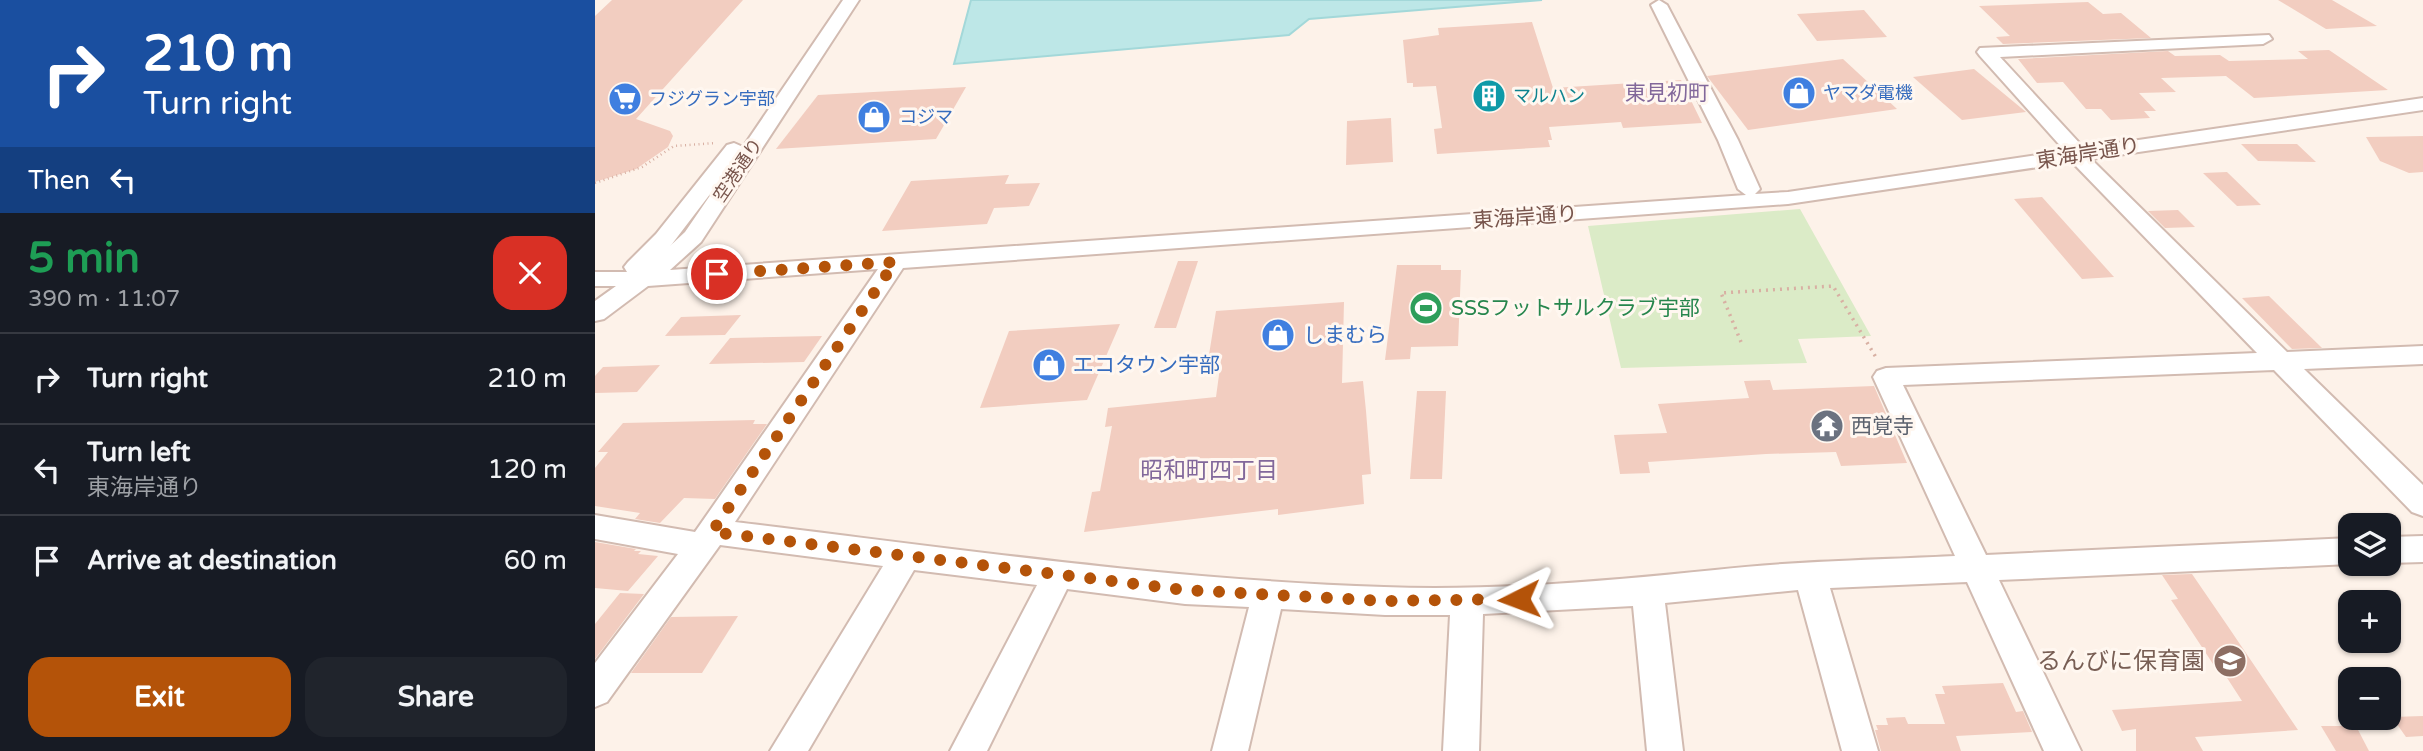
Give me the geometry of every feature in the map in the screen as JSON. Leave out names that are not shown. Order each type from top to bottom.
[{"type":"street","points":[[595,313],[635,274],[729,155],[835,0]]},
{"type":"street","name":"空港通り","points":[[667,261],[693,237],[851,0]]},
{"type":"street","points":[[1659,5],[1728,140],[1749,189]]},
{"type":"street","points":[[2263,39],[1986,52],[2073,149],[2423,504]]},
{"type":"street","name":"東海岸通り","points":[[635,274],[895,262],[1788,198],[2423,92]]},
{"type":"street","name":"東海岸通り","points":[[635,274],[667,261],[1749,189],[2423,104]]},
{"type":"street","points":[[595,261],[635,274]]},
{"type":"street","points":[[595,691],[707,539],[895,262]]},
{"type":"street","points":[[595,279],[635,274]]},
{"type":"street","points":[[595,298],[635,274]]},
{"type":"street","points":[[2063,751],[1886,377],[2423,355]]},
{"type":"street","points":[[595,527],[907,556],[1185,590],[1385,601],[1467,601],[1648,592],[1716,583],[1810,576],[2338,552]]},
{"type":"street","points":[[2401,550],[2423,549]]},
{"type":"street","points":[[788,751],[907,556]]},
{"type":"street","points":[[968,751],[1059,574]]},
{"type":"street","points":[[1810,576],[1860,751]]},
{"type":"street","points":[[1648,592],[1665,751]]},
{"type":"street","points":[[1230,751],[1268,595]]},
{"type":"street","points":[[1461,751],[1467,601]]},
{"type":"path","points":[[595,183],[642,167],[674,146],[718,143]]},
{"type":"path","points":[[1741,342],[1721,293],[1833,286],[1886,377]]},
{"type":"green space","points":[[1800,209],[1871,336],[1798,339],[1807,363],[1621,368],[1588,226]]},
{"type":"water","points":[[971,0],[1542,0],[1309,19],[1289,35],[954,64]]},
{"type":"building","name":"フジグラン宇部","points":[[612,0],[743,0],[636,119],[670,131],[673,136],[668,147],[636,169],[595,182],[595,16]]},
{"type":"building","points":[[2278,0],[2332,0],[2377,26],[2326,29]]},
{"type":"building","points":[[2088,2],[2103,14],[2121,13],[2151,38],[2003,44],[1996,37],[2010,36],[1979,6]]},
{"type":"building","points":[[1864,10],[1887,37],[1817,41],[1797,14]]},
{"type":"building","name":"マルハン","points":[[1532,22],[1553,88],[1681,80],[1702,123],[1623,128],[1621,122],[1549,127],[1552,140],[1548,140],[1550,147],[1437,154],[1434,129],[1442,128],[1436,86],[1413,87],[1413,83],[1407,83],[1403,40],[1439,35],[1438,28]]},
{"type":"building","points":[[2329,50],[2388,90],[2254,98],[2226,76],[2161,78],[2176,92],[2139,93],[2156,111],[2144,111],[2150,118],[2111,120],[2101,109],[2086,109],[2063,82],[2037,83],[2018,59],[2168,51],[2175,56],[2220,55],[2229,61],[2308,59],[2298,51]]},
{"type":"building","name":"ヤマダ電機","points":[[1843,59],[1897,109],[1748,130],[1707,76]]},
{"type":"building","points":[[1974,69],[2026,112],[1962,120],[1913,77]]},
{"type":"building","name":"コジマ","points":[[966,87],[936,139],[776,149],[818,95]]},
{"type":"building","points":[[1391,118],[1393,162],[1346,165],[1347,121]]},
{"type":"building","points":[[2423,136],[2423,172],[2409,173],[2380,161],[2366,137]]},
{"type":"building","points":[[2241,144],[2297,144],[2316,162],[2258,161]]},
{"type":"building","points":[[2227,172],[2261,205],[2237,206],[2203,173]]},
{"type":"building","points":[[1009,175],[1005,184],[1040,183],[1029,206],[994,208],[987,224],[882,231],[911,181]]},
{"type":"building","points":[[2042,197],[2114,277],[2082,279],[2014,199]]},
{"type":"building","points":[[2178,210],[2195,227],[2165,228],[2148,211]]},
{"type":"building","points":[[1178,261],[1198,261],[1176,328],[1154,328]]},
{"type":"building","name":"SSSフットサルクラブ宇部","points":[[1397,265],[1441,265],[1441,270],[1461,270],[1458,346],[1411,347],[1410,359],[1385,360]]},
{"type":"building","points":[[2269,296],[2322,348],[2292,349],[2242,298]]},
{"type":"building","points":[[1344,302],[1342,383],[1363,381],[1366,411],[1371,474],[1362,475],[1364,504],[1278,515],[1278,509],[1084,532],[1092,492],[1100,491],[1112,426],[1105,427],[1108,408],[1216,397],[1221,360],[1208,361],[1216,311]]},
{"type":"building","points":[[741,315],[725,335],[665,336],[681,317]]},
{"type":"building","name":"エコタウン宇部","points":[[1120,324],[1087,400],[980,408],[1009,331]]},
{"type":"building","points":[[822,336],[804,362],[709,364],[730,338]]},
{"type":"building","points":[[660,365],[637,392],[595,393],[595,376],[603,367]]},
{"type":"building","points":[[1770,380],[1773,390],[1874,386],[1907,463],[1841,466],[1836,452],[1766,454],[1648,462],[1650,473],[1620,474],[1614,435],[1667,433],[1658,404],[1749,398],[1744,381]]},
{"type":"building","points":[[1417,391],[1446,391],[1442,479],[1410,479]]},
{"type":"building","points":[[755,420],[753,424],[767,424],[715,499],[684,498],[660,523],[635,519],[640,513],[595,506],[595,468],[608,452],[598,452],[623,423]]},
{"type":"building","points":[[595,542],[636,549],[634,551],[641,551],[638,554],[658,556],[628,591],[595,588]]},
{"type":"building","name":"るんびに保育園","points":[[2192,574],[2298,730],[2195,737],[2203,751],[2136,751],[2136,729],[2122,731],[2112,710],[2242,701],[2220,667],[2215,667],[2171,600],[2178,599],[2162,575]]},
{"type":"building","points":[[620,593],[644,594],[595,659],[595,624]]},
{"type":"building","points":[[738,616],[702,673],[631,673],[671,617]]},
{"type":"building","points":[[2003,683],[2016,712],[2023,711],[2032,732],[1956,736],[1961,751],[1881,751],[1875,730],[1878,730],[1876,725],[1888,725],[1886,718],[1905,717],[1908,724],[1945,724],[1935,694],[1945,694],[1942,686]]},
{"type":"building","points":[[2423,716],[2423,736],[2406,737],[2401,730],[2401,717]]},
{"type":"building","points":[[2321,726],[2338,726],[2338,730],[2358,730],[2369,751],[2336,751]]},
{"type":"place","name":"ヤマダ電機","points":[[1799,93]]},
{"type":"place","name":"マルハン","points":[[1489,96]]},
{"type":"place","name":"フジグラン宇部","points":[[625,99]]},
{"type":"place","name":"コジマ","points":[[874,117]]},
{"type":"place","name":"SSSフットサルクラブ宇部","points":[[1426,308]]},
{"type":"place","name":"しまむら","points":[[1278,335]]},
{"type":"place","name":"エコタウン宇部","points":[[1049,365]]},
{"type":"place","name":"西覚寺","points":[[1827,426]]},
{"type":"place","name":"るんびに保育園","points":[[2230,661]]},
{"type":"district","name":"東見初町","points":[[1667,93]]},
{"type":"district","name":"昭和町四丁目","points":[[1209,470]]},
{"type":"route","points":[[717,274],[895,262],[712,532],[1185,590],[1385,601],[1519,599]]}]
